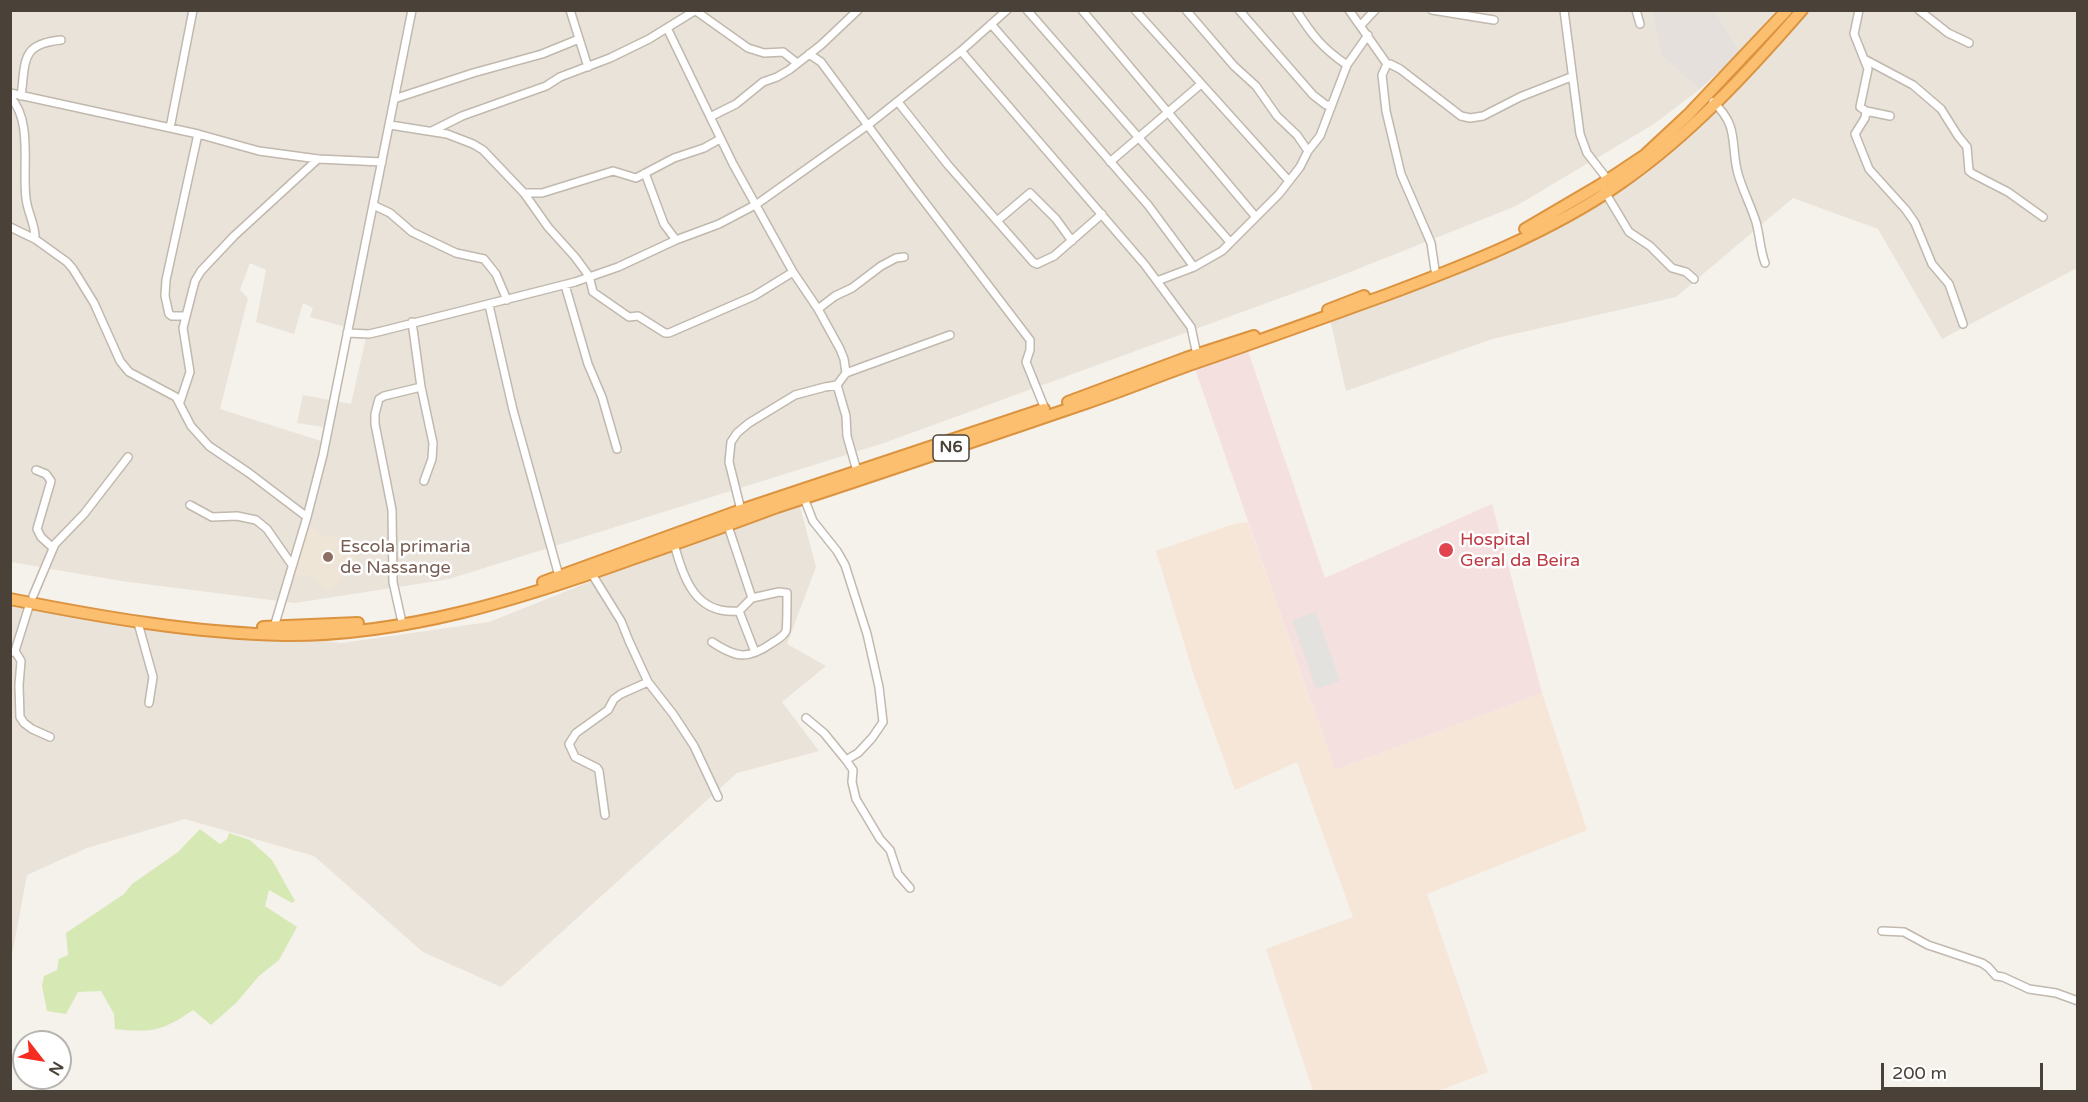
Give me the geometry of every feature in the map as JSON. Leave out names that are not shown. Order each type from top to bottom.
[{"type":"highway","name":"N6","points":[[10,599],[31,599],[173,621],[246,627],[318,626],[401,618],[508,594],[559,576],[590,570],[674,544],[1086,403],[1430,280],[1533,233],[1627,179],[1672,143],[1787,10]]},
{"type":"highway","name":"N6","points":[[10,592],[31,599],[138,623],[180,629],[284,635],[400,625],[507,601],[741,510],[1045,409],[1322,313],[1435,270],[1530,227],[1645,155],[1711,100],[1802,10]]},
{"type":"street","points":[[170,129],[193,10]]},
{"type":"street","points":[[274,627],[307,518],[323,455],[412,10]]},
{"type":"street","points":[[570,10],[588,67]]},
{"type":"street","points":[[710,117],[736,104],[758,86],[777,77],[797,63],[821,45],[858,10]]},
{"type":"street","points":[[347,333],[369,333],[565,285],[618,267],[676,240],[719,224],[757,204],[868,125],[961,51],[1007,10]]},
{"type":"street","points":[[1027,10],[1230,242]]},
{"type":"street","points":[[1082,10],[1255,216]]},
{"type":"street","points":[[1135,10],[1289,181]]},
{"type":"street","points":[[1186,10],[1234,66],[1256,86],[1277,116],[1297,135],[1308,151]]},
{"type":"street","points":[[1239,10],[1313,94],[1326,105],[1330,105]]},
{"type":"street","points":[[1296,10],[1327,52],[1347,65]]},
{"type":"street","points":[[1349,10],[1387,64],[1400,69],[1461,116],[1470,118],[1490,113],[1520,97],[1571,77]]},
{"type":"street","points":[[1361,26],[1375,10]]},
{"type":"street","points":[[1432,10],[1494,20]]},
{"type":"street","points":[[1564,10],[1580,134],[1587,153],[1608,180]]},
{"type":"street","points":[[1636,10],[1640,24]]},
{"type":"street","points":[[1859,10],[1854,31],[1866,60],[1868,78],[1860,107],[1866,111],[1890,116]]},
{"type":"street","points":[[1919,10],[1948,33],[1969,43]]},
{"type":"street","points":[[432,131],[462,116],[537,89],[560,77],[588,67],[696,11],[748,48],[764,53],[783,52],[797,63]]},
{"type":"street","points":[[991,24],[1148,205],[1194,267]]},
{"type":"street","points":[[667,28],[720,139],[794,272],[818,309],[844,359],[846,373]]},
{"type":"street","points":[[1157,281],[1194,267],[1222,251],[1289,181],[1324,129],[1330,105],[1347,65],[1368,35]]},
{"type":"street","points":[[394,99],[473,73],[542,54],[579,39]]},
{"type":"street","points":[[21,96],[30,51],[37,44],[61,40]]},
{"type":"street","points":[[821,45],[821,62]]},
{"type":"street","points":[[961,51],[1157,281],[1191,327],[1197,355]]},
{"type":"street","points":[[809,54],[821,62],[1030,340],[1026,362],[1045,409]]},
{"type":"street","points":[[1866,60],[1913,85],[1941,109],[1967,147],[1970,171],[1973,174],[2008,192],[2043,217]]},
{"type":"street","points":[[1387,64],[1382,75],[1386,111],[1401,174],[1431,243],[1435,270]]},
{"type":"street","points":[[1110,162],[1201,84]]},
{"type":"street","points":[[10,95],[198,134],[259,151],[318,159],[382,162]]},
{"type":"street","points":[[10,95],[18,107],[23,129],[26,197],[35,230],[35,239]]},
{"type":"street","points":[[1711,100],[1725,112],[1730,123],[1737,172],[1756,223],[1765,263]]},
{"type":"street","points":[[898,102],[948,165],[1033,262],[1037,264],[1053,256],[1102,214]]},
{"type":"street","points":[[1866,111],[1866,117],[1855,134],[1868,168],[1910,215],[1932,264],[1949,284],[1963,324]]},
{"type":"street","points":[[390,124],[447,134],[483,150],[524,193],[548,227],[589,276],[593,292],[629,317],[639,315],[658,329],[669,333],[754,296],[794,272]]},
{"type":"street","points":[[185,316],[169,314],[165,296],[169,263],[198,134]]},
{"type":"street","points":[[524,193],[542,193],[613,171],[636,178],[674,158],[704,148],[720,139]]},
{"type":"street","points":[[180,402],[190,372],[183,335],[185,316],[195,281],[201,271],[234,236],[318,159]]},
{"type":"street","points":[[645,174],[664,224],[676,240]]},
{"type":"street","points":[[1605,192],[1629,232],[1650,246],[1672,268],[1686,272],[1694,279]]},
{"type":"street","points":[[997,221],[1030,194],[1056,219],[1072,241]]},
{"type":"street","points":[[373,205],[390,213],[412,232],[456,253],[484,259],[496,274],[507,300]]},
{"type":"street","points":[[10,228],[35,239],[67,262],[81,279],[116,355],[129,372],[140,380],[168,392],[180,402],[191,426],[209,446],[249,473],[307,518]]},
{"type":"street","points":[[818,309],[835,296],[852,288],[869,273],[896,258],[904,257]]},
{"type":"street","points":[[565,285],[588,364],[602,397],[617,449]]},
{"type":"street","points":[[489,305],[513,410],[559,576]]},
{"type":"street","points":[[412,322],[420,387],[433,443],[432,459],[424,481]]},
{"type":"street","points":[[741,510],[729,462],[731,442],[738,433],[766,411],[795,395],[837,385],[846,373],[950,335]]},
{"type":"street","points":[[837,385],[846,416],[847,436],[857,471]]},
{"type":"street","points":[[401,618],[393,582],[392,510],[375,414],[380,399],[396,392],[420,387]]},
{"type":"street","points":[[51,737],[32,729],[21,720],[15,685],[21,661],[13,652],[31,599],[60,536],[84,514],[128,456]]},
{"type":"street","points":[[36,470],[46,474],[51,481],[37,529],[41,537],[53,548]]},
{"type":"street","points":[[804,498],[813,521],[832,543],[844,565],[867,634],[879,687],[883,722],[858,753],[846,760]]},
{"type":"street","points":[[190,504],[212,517],[237,516],[256,520],[267,529],[292,565]]},
{"type":"street","points":[[728,526],[752,598]]},
{"type":"street","points":[[674,544],[683,577],[690,590],[710,606],[722,611],[739,611],[752,598],[779,592],[785,592],[787,595],[787,629],[784,634],[764,649],[747,656],[734,655],[712,642]]},
{"type":"street","points":[[590,570],[621,621],[648,682],[674,714],[694,746],[718,797]]},
{"type":"street","points":[[739,611],[755,652]]},
{"type":"street","points":[[138,623],[153,677],[149,703]]},
{"type":"street","points":[[605,815],[599,771],[575,757],[569,744],[576,733],[608,710],[614,699],[648,682]]},
{"type":"street","points":[[806,718],[824,733],[853,770],[852,782],[856,799],[880,839],[890,849],[898,874],[910,888]]},
{"type":"street","points":[[1882,931],[1904,932],[1928,945],[1982,963],[1996,976],[2029,989],[2056,993],[2078,1001]]},
{"type":"shaded area","points":[[1653,10],[1660,54],[1699,90],[1654,124],[1516,206],[1335,278],[884,443],[449,579],[295,603],[121,581],[11,562],[10,11]],"holes":[[[250,263],[266,270],[256,322],[294,334],[303,303],[313,308],[310,317],[367,333],[351,404],[303,395],[297,423],[323,427],[321,441],[220,409],[248,298],[240,290]]]},
{"type":"shaded area","points":[[1653,11],[1715,11],[1740,52],[1699,90],[1660,54]]},
{"type":"shaded area","points":[[1715,11],[1775,11],[1740,52]]},
{"type":"shaded area","points":[[1795,11],[2077,11],[2077,268],[1942,339],[1878,229],[1793,198],[1676,297],[1492,339],[1346,391],[1330,319],[1469,269],[1620,189],[1714,101]]},
{"type":"shaded area","name":"Hospital Geral da Beira","points":[[1248,351],[1325,578],[1492,504],[1542,693],[1335,770],[1195,369]]},
{"type":"shaded area","points":[[798,499],[816,567],[787,644],[826,666],[782,702],[819,751],[737,773],[501,987],[423,952],[314,856],[185,819],[87,848],[27,875],[11,960],[11,605],[342,643],[489,622]]},
{"type":"shaded area","points":[[1248,522],[1335,770],[1542,693],[1587,830],[1427,894],[1488,1072],[1438,1091],[1313,1091],[1266,949],[1353,917],[1297,762],[1235,790],[1195,679],[1156,551],[1234,524]]},
{"type":"shaded area","points":[[313,526],[324,536],[334,537],[359,559],[330,593],[311,575],[290,577],[303,535]]},
{"type":"shaded area","points":[[1316,612],[1340,681],[1316,689],[1292,620]]},
{"type":"green space","points":[[200,829],[220,844],[227,839],[229,833],[250,840],[272,860],[295,901],[292,903],[269,890],[265,906],[297,927],[279,960],[259,976],[236,1003],[211,1025],[193,1010],[157,1029],[139,1031],[115,1029],[114,1014],[101,991],[78,992],[66,1014],[47,1011],[42,986],[44,976],[57,970],[59,959],[68,955],[66,933],[124,894],[132,884],[178,852]]},
{"type":"place","name":"Hospital Geral da Beira","points":[[1446,550]]},
{"type":"place","name":"Escola primaria de Nassange","points":[[328,557]]}]
